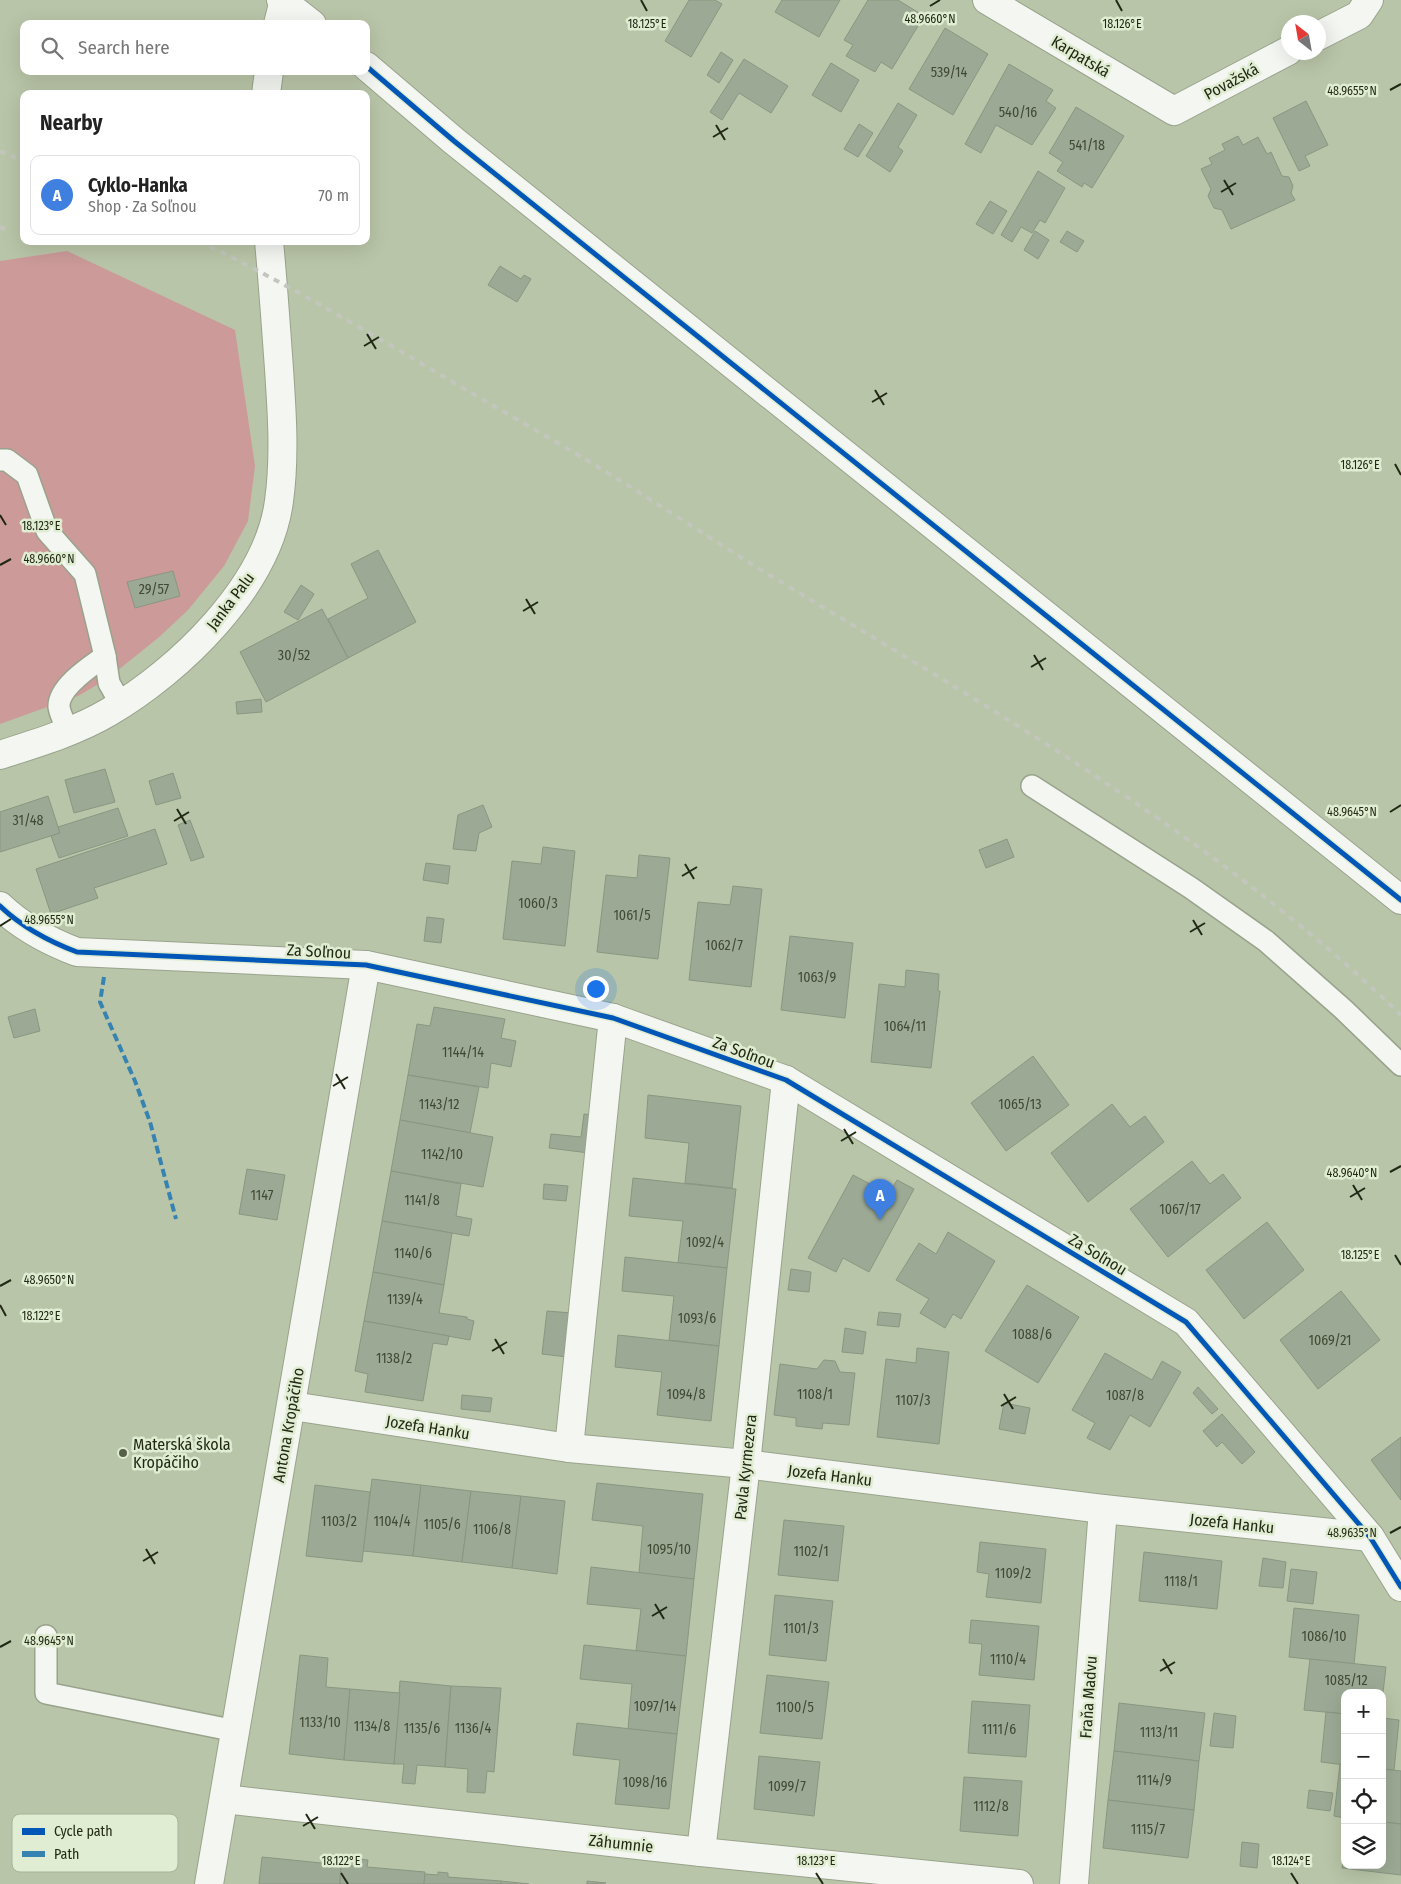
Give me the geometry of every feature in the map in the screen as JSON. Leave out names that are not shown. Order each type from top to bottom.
[{"type":"street","name":"Karpatská","points":[[987,0],[1174,111]]},
{"type":"street","points":[[1326,32],[1359,15],[1370,0]]},
{"type":"street","points":[[282,6],[305,20]]},
{"type":"street","name":"Považská","points":[[1174,111],[1281,56]]},
{"type":"street","points":[[370,69],[462,147],[1401,900]]},
{"type":"street","points":[[267,90],[268,75]]},
{"type":"street","name":"Janka Palu","points":[[0,755],[69,733],[121,704],[156,680],[203,636],[246,585],[266,546],[279,503],[282,452],[269,245]]},
{"type":"street","name":"Za Soľnou","points":[[0,906],[11,917],[42,939],[77,952],[366,966],[613,1018],[786,1080],[1186,1322],[1370,1537],[1401,1587]]},
{"type":"street","name":"Antona Kropáčiho","points":[[208,1884],[292,1406],[366,966]]},
{"type":"street","points":[[569,1448],[613,1018]]},
{"type":"street","name":"Pavla Kyrmezera","points":[[701,1852],[746,1464],[786,1080]]},
{"type":"street","name":"Jozefa Hanku","points":[[292,1406],[569,1448],[746,1464],[1103,1509],[1370,1537]]},
{"type":"street","name":"Fraňa Madvu","points":[[1074,1884],[1103,1509]]},
{"type":"street","name":"Záhumnie","points":[[224,1799],[701,1852],[1019,1884]]},
{"type":"lane","points":[[0,460],[7,460],[27,475],[46,531],[85,574],[105,656],[109,683],[121,704]]},
{"type":"lane","points":[[69,733],[59,709],[60,704],[74,678],[105,656]]},
{"type":"lane","points":[[1032,786],[1190,888],[1266,941],[1344,1009],[1401,1065]]},
{"type":"lane","points":[[46,1636],[46,1693],[236,1731]]},
{"type":"shaded area","points":[[67,251],[235,330],[255,466],[248,521],[224,566],[188,610],[158,638],[107,679],[78,696],[0,724],[0,261]]},
{"type":"building","points":[[689,0],[715,0],[722,4],[691,57],[665,41]]},
{"type":"building","points":[[782,0],[840,0],[819,37],[775,12]]},
{"type":"building","points":[[868,0],[898,0],[924,16],[892,69],[881,62],[875,72],[846,56],[853,45],[844,40]]},
{"type":"building","points":[[945,28],[988,54],[953,115],[909,89]]},
{"type":"building","points":[[721,52],[733,60],[719,83],[707,75]]},
{"type":"building","points":[[744,59],[788,86],[771,113],[739,93],[722,120],[710,112]]},
{"type":"building","points":[[831,63],[859,80],[841,112],[812,95]]},
{"type":"building","points":[[1009,64],[1053,90],[1046,101],[1056,108],[1032,145],[996,125],[981,153],[965,144]]},
{"type":"building","points":[[1306,101],[1328,145],[1305,156],[1310,166],[1299,171],[1273,118]]},
{"type":"building","points":[[898,103],[917,115],[898,147],[903,151],[890,172],[866,156]]},
{"type":"building","points":[[1076,107],[1124,136],[1092,188],[1084,183],[1082,187],[1057,171],[1063,162],[1049,153]]},
{"type":"building","points":[[859,124],[873,133],[858,157],[844,149]]},
{"type":"building","points":[[1238,136],[1243,145],[1258,137],[1267,154],[1271,152],[1282,176],[1289,177],[1293,186],[1291,193],[1295,200],[1231,229],[1222,210],[1214,208],[1208,196],[1211,189],[1201,169],[1212,164],[1209,158],[1225,150],[1222,144]]},
{"type":"building","points":[[1038,171],[1065,188],[1045,223],[1040,220],[1032,233],[1021,227],[1012,242],[1001,235]]},
{"type":"building","points":[[990,201],[1007,211],[993,234],[976,224]]},
{"type":"building","points":[[1035,231],[1049,240],[1038,259],[1024,250]]},
{"type":"building","points":[[1067,231],[1084,241],[1077,252],[1060,242]]},
{"type":"building","points":[[500,266],[521,279],[524,275],[531,279],[517,302],[488,285]]},
{"type":"building","points":[[378,550],[416,622],[348,658],[328,619],[368,598],[351,564]]},
{"type":"building","points":[[173,571],[180,596],[135,608],[127,582]]},
{"type":"building","points":[[301,585],[314,594],[298,620],[284,612]]},
{"type":"building","points":[[322,609],[348,658],[266,702],[240,652]]},
{"type":"building","points":[[261,699],[262,712],[237,714],[236,702]]},
{"type":"building","points":[[105,769],[115,802],[74,813],[65,780]]},
{"type":"building","points":[[173,773],[181,798],[156,805],[149,781]]},
{"type":"building","points":[[48,796],[60,833],[0,852],[0,812]]},
{"type":"building","points":[[483,805],[492,827],[479,833],[476,851],[453,849],[458,815]]},
{"type":"building","points":[[118,808],[128,836],[59,858],[51,836],[60,833],[58,827]]},
{"type":"building","points":[[190,820],[204,857],[191,861],[178,825]]},
{"type":"building","points":[[155,829],[167,864],[94,888],[98,898],[51,914],[36,869]]},
{"type":"building","points":[[1007,839],[1014,857],[986,868],[979,850]]},
{"type":"building","points":[[543,847],[575,851],[565,946],[503,939],[512,861],[541,864]]},
{"type":"building","points":[[639,855],[670,858],[658,959],[597,952],[606,875],[637,878]]},
{"type":"building","points":[[426,863],[450,866],[448,884],[423,880]]},
{"type":"building","points":[[733,886],[762,889],[751,987],[689,980],[698,902],[730,905]]},
{"type":"building","points":[[427,917],[444,919],[441,943],[424,941]]},
{"type":"building","points":[[790,936],[853,943],[845,1018],[781,1010]]},
{"type":"building","points":[[906,970],[939,974],[938,991],[940,991],[931,1068],[871,1062],[879,984],[905,987]]},
{"type":"building","points":[[434,1007],[505,1019],[501,1038],[516,1041],[511,1067],[491,1063],[488,1088],[408,1075],[417,1024],[430,1026]]},
{"type":"building","points":[[35,1009],[40,1031],[14,1038],[8,1017]]},
{"type":"building","points":[[1033,1056],[1069,1105],[1006,1151],[971,1103]]},
{"type":"building","points":[[408,1075],[479,1087],[470,1133],[400,1120]]},
{"type":"building","points":[[648,1095],[741,1106],[732,1188],[685,1183],[689,1143],[645,1138]]},
{"type":"building","points":[[1112,1104],[1130,1127],[1145,1116],[1164,1142],[1088,1202],[1051,1153]]},
{"type":"building","points":[[584,1114],[593,1115],[589,1153],[549,1148],[551,1134],[581,1137]]},
{"type":"building","points":[[400,1120],[493,1137],[483,1187],[391,1171]]},
{"type":"building","points":[[1192,1161],[1210,1184],[1223,1174],[1241,1198],[1168,1257],[1130,1209]]},
{"type":"building","points":[[247,1169],[285,1175],[277,1220],[239,1214]]},
{"type":"building","points":[[391,1171],[461,1184],[456,1216],[472,1219],[469,1236],[382,1221]]},
{"type":"building","points":[[853,1175],[889,1194],[897,1180],[914,1189],[869,1272],[843,1258],[836,1272],[808,1258]]},
{"type":"building","points":[[633,1178],[736,1189],[727,1268],[678,1263],[683,1221],[629,1216]]},
{"type":"building","points":[[544,1184],[568,1186],[566,1201],[543,1199]]},
{"type":"building","points":[[382,1221],[452,1233],[444,1285],[373,1272]]},
{"type":"building","points":[[1267,1222],[1304,1270],[1244,1319],[1206,1270]]},
{"type":"building","points":[[948,1232],[995,1261],[961,1319],[953,1314],[945,1328],[920,1313],[929,1299],[896,1280],[919,1243],[936,1254]]},
{"type":"building","points":[[625,1257],[727,1268],[719,1346],[669,1340],[674,1296],[622,1291]]},
{"type":"building","points":[[791,1269],[811,1272],[809,1292],[788,1290]]},
{"type":"building","points":[[373,1272],[444,1285],[439,1313],[467,1317],[467,1319],[474,1321],[470,1340],[364,1321]]},
{"type":"building","points":[[1027,1285],[1079,1317],[1038,1383],[985,1351]]},
{"type":"building","points":[[1341,1291],[1380,1340],[1318,1389],[1280,1340]]},
{"type":"building","points":[[547,1311],[572,1313],[567,1357],[542,1354]]},
{"type":"building","points":[[879,1312],[901,1314],[899,1327],[877,1325]]},
{"type":"building","points":[[364,1321],[449,1336],[447,1345],[433,1343],[423,1401],[365,1392],[368,1374],[355,1371]]},
{"type":"building","points":[[845,1328],[866,1332],[863,1354],[842,1352]]},
{"type":"building","points":[[618,1335],[719,1346],[711,1421],[657,1415],[662,1372],[615,1367]]},
{"type":"building","points":[[917,1348],[949,1352],[939,1444],[877,1437],[886,1359],[916,1363]]},
{"type":"building","points":[[1105,1353],[1152,1380],[1162,1361],[1181,1372],[1150,1427],[1130,1415],[1110,1450],[1087,1438],[1095,1423],[1072,1410]]},
{"type":"building","points":[[824,1360],[835,1361],[840,1372],[855,1373],[849,1425],[823,1423],[822,1429],[796,1426],[796,1418],[774,1415],[780,1364],[817,1369]]},
{"type":"building","points":[[1198,1387],[1218,1409],[1212,1414],[1193,1393]]},
{"type":"building","points":[[462,1395],[492,1398],[490,1412],[461,1409]]},
{"type":"building","points":[[1004,1403],[1030,1408],[1025,1434],[999,1429]]},
{"type":"building","points":[[1222,1414],[1255,1452],[1242,1464],[1222,1442],[1217,1447],[1203,1431]]},
{"type":"building","points":[[1401,1437],[1401,1500],[1371,1460]]},
{"type":"building","points":[[372,1479],[421,1485],[413,1556],[363,1551]]},
{"type":"building","points":[[597,1483],[703,1494],[694,1579],[639,1573],[643,1526],[592,1520]]},
{"type":"building","points":[[315,1485],[370,1492],[362,1562],[306,1556]]},
{"type":"building","points":[[421,1485],[471,1491],[462,1562],[413,1556]]},
{"type":"building","points":[[471,1491],[521,1496],[512,1568],[462,1562]]},
{"type":"building","points":[[521,1496],[565,1501],[557,1574],[512,1568]]},
{"type":"building","points":[[784,1520],[844,1526],[838,1581],[778,1575]]},
{"type":"building","points":[[980,1542],[1046,1549],[1041,1603],[986,1597],[989,1574],[977,1572]]},
{"type":"building","points":[[1144,1552],[1222,1561],[1217,1609],[1139,1601]]},
{"type":"building","points":[[1263,1558],[1286,1562],[1283,1588],[1259,1586]]},
{"type":"building","points":[[591,1567],[694,1579],[686,1656],[636,1651],[641,1609],[587,1604]]},
{"type":"building","points":[[1291,1569],[1317,1572],[1313,1604],[1287,1601]]},
{"type":"building","points":[[775,1595],[833,1601],[826,1661],[769,1655]]},
{"type":"building","points":[[1294,1608],[1359,1615],[1354,1664],[1289,1657]]},
{"type":"building","points":[[971,1620],[1039,1626],[1034,1680],[979,1675],[982,1644],[969,1643]]},
{"type":"building","points":[[584,1645],[686,1656],[677,1734],[628,1729],[632,1684],[580,1679]]},
{"type":"building","points":[[300,1655],[328,1658],[326,1687],[350,1689],[344,1760],[289,1754]]},
{"type":"building","points":[[1310,1659],[1386,1667],[1383,1689],[1341,1689],[1341,1714],[1304,1710]]},
{"type":"building","points":[[767,1675],[829,1682],[822,1739],[760,1733]]},
{"type":"building","points":[[400,1681],[451,1686],[445,1767],[417,1765],[415,1784],[402,1783],[404,1764],[394,1764]]},
{"type":"building","points":[[451,1686],[501,1688],[494,1772],[487,1771],[485,1793],[467,1792],[468,1769],[445,1767]]},
{"type":"building","points":[[350,1689],[400,1693],[394,1764],[344,1760]]},
{"type":"building","points":[[972,1701],[1030,1705],[1026,1757],[968,1753]]},
{"type":"building","points":[[1119,1703],[1205,1713],[1199,1761],[1114,1751]]},
{"type":"building","points":[[1326,1712],[1341,1714],[1341,1764],[1321,1762]]},
{"type":"building","points":[[1214,1713],[1236,1716],[1233,1748],[1210,1746]]},
{"type":"building","points":[[1386,1718],[1399,1720],[1394,1770],[1386,1769]]},
{"type":"building","points":[[577,1723],[677,1734],[669,1809],[615,1804],[620,1760],[573,1755]]},
{"type":"building","points":[[1114,1751],[1199,1761],[1194,1810],[1108,1800]]},
{"type":"building","points":[[759,1756],[820,1762],[814,1816],[754,1809]]},
{"type":"building","points":[[1340,1764],[1341,1817],[1334,1816]]},
{"type":"building","points":[[1386,1769],[1401,1771],[1401,1824],[1386,1822]]},
{"type":"building","points":[[964,1777],[1022,1781],[1018,1836],[960,1831]]},
{"type":"building","points":[[1309,1790],[1333,1793],[1330,1811],[1307,1808]]},
{"type":"building","points":[[1108,1800],[1194,1810],[1188,1858],[1103,1848]]},
{"type":"building","points":[[1386,1822],[1401,1824],[1401,1875],[1350,1869],[1386,1869]]},
{"type":"building","points":[[1242,1842],[1259,1844],[1257,1868],[1240,1866]]},
{"type":"building","points":[[262,1857],[341,1865],[340,1884],[259,1884]]},
{"type":"building","points":[[356,1859],[368,1860],[367,1867],[425,1872],[424,1884],[340,1884],[341,1865],[355,1866]]},
{"type":"building","points":[[438,1872],[448,1873],[448,1877],[501,1881],[501,1884],[424,1884],[425,1874],[438,1875]]},
{"type":"building","points":[[501,1881],[529,1884],[501,1884]]},
{"type":"building","points":[[587,1881],[606,1883],[587,1884]]},
{"type":"railway","points":[[0,151],[20,159]]},
{"type":"railway","points":[[0,227],[8,230]]},
{"type":"railway","points":[[207,245],[327,308],[575,453],[758,568],[1010,721],[1173,829],[1252,887],[1328,949],[1401,1015]]},
{"type":"marked path","points":[[104,977],[100,1002],[135,1081],[150,1122],[176,1219]]},
{"type":"cycle path","points":[[370,69],[454,141],[1401,900]]},
{"type":"cycle path","points":[[0,906],[36,933],[77,952],[366,965],[613,1018],[786,1080],[1186,1322],[1370,1537],[1401,1587]]},
{"type":"place","name":"Cyklo-Hanka","points":[[880,1220]]},
{"type":"place","name":"Materská škola Kropáčiho","points":[[123,1453]]}]
